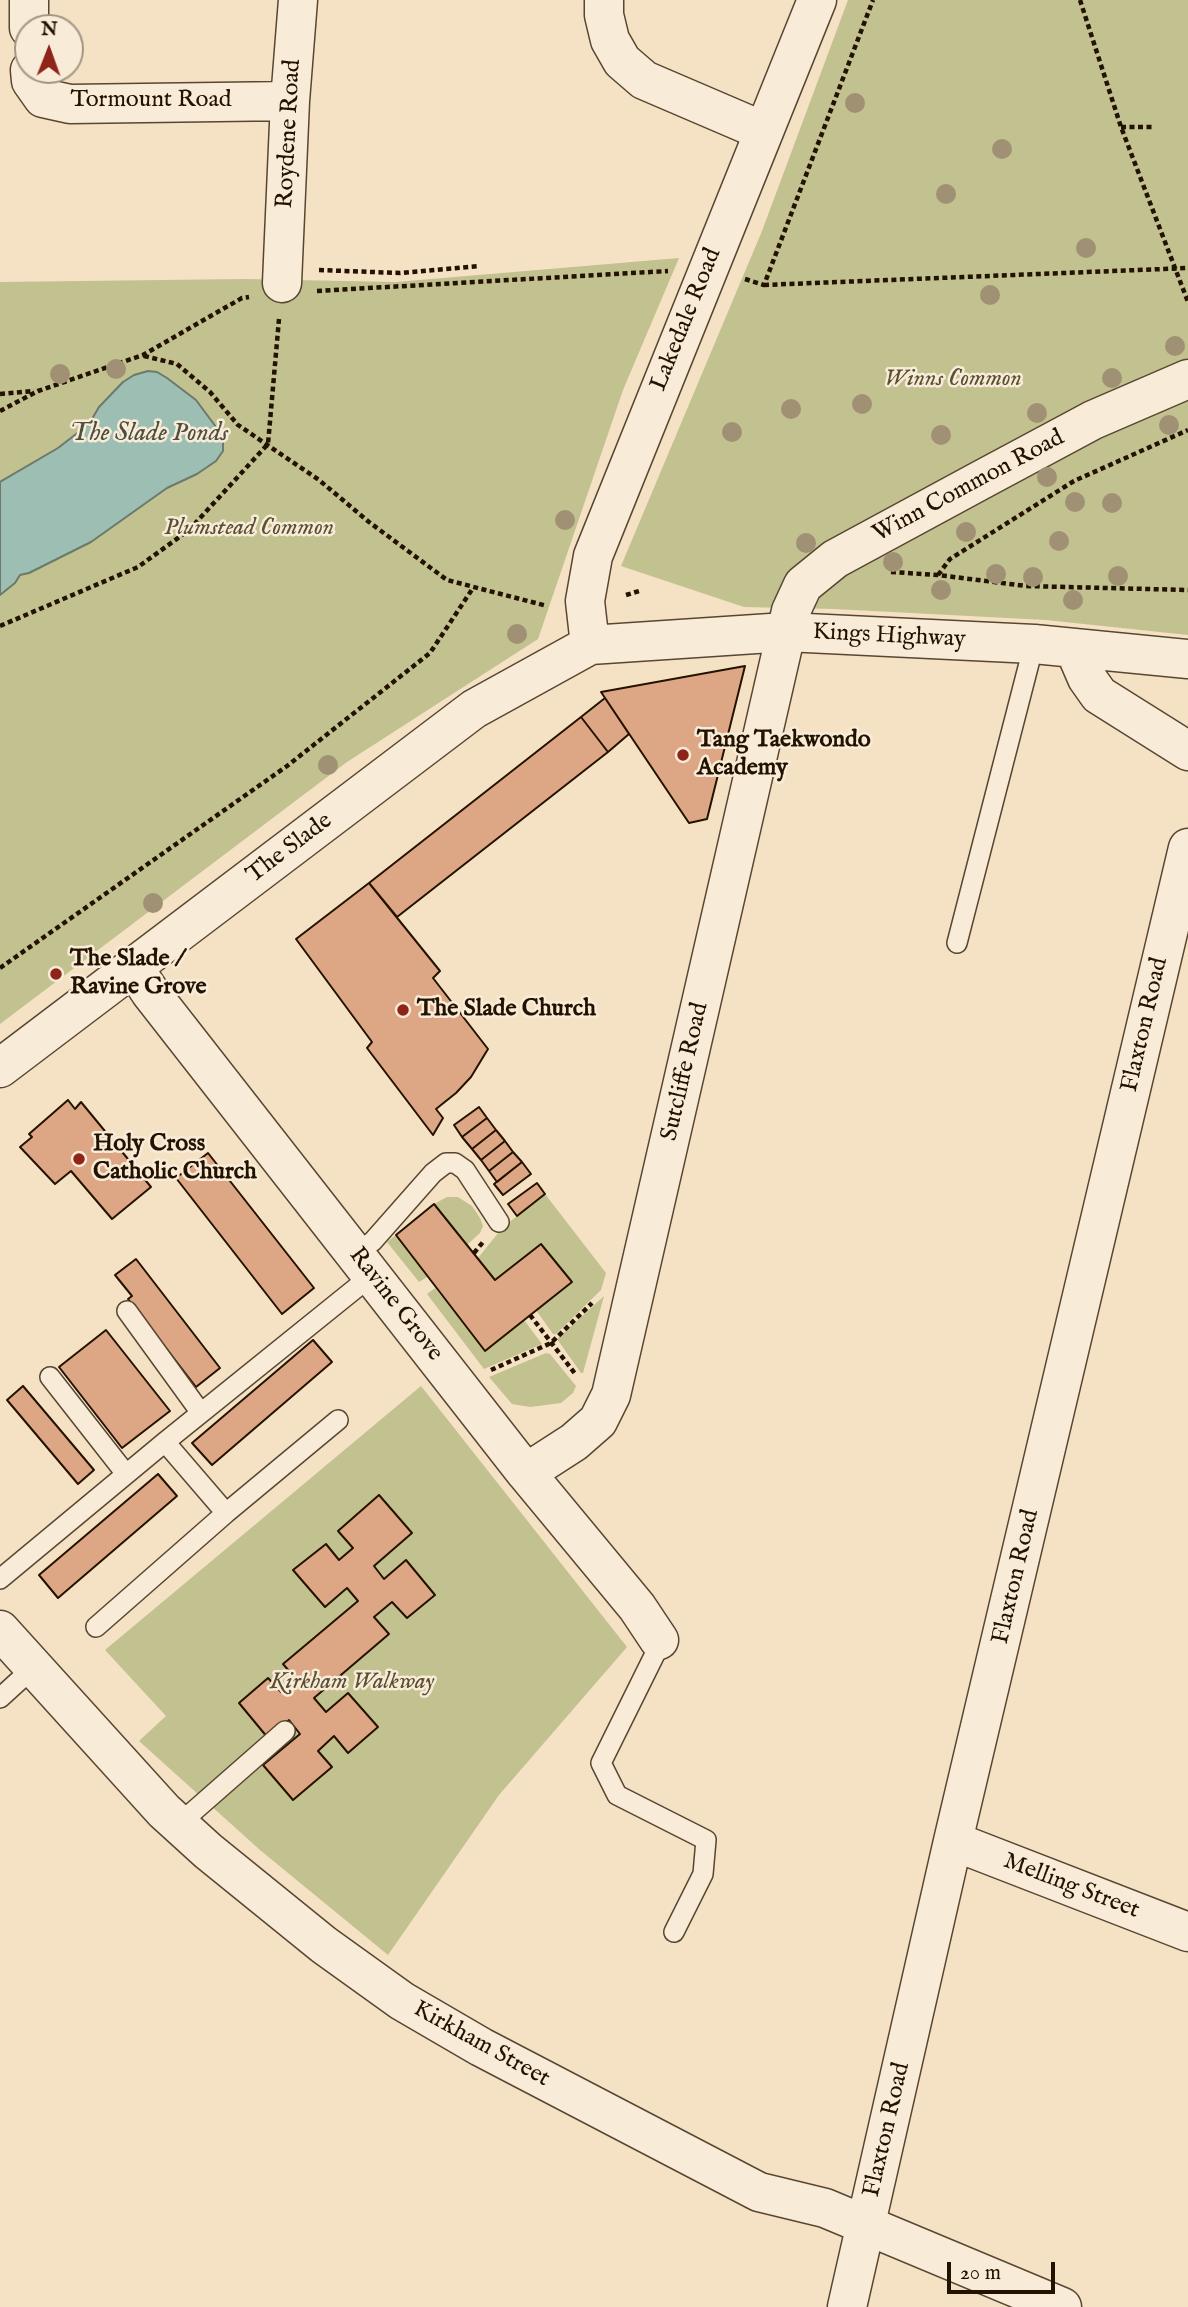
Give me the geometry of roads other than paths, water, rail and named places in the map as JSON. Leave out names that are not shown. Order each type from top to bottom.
[{"type":"street","name":"Roydene Road","points":[[282,280],[290,101],[298,0]]},
{"type":"street","points":[[604,0],[604,15],[610,40],[622,61],[644,80],[763,131]]},
{"type":"street","name":"Lakedale Road","points":[[590,645],[585,601],[593,556],[817,0]]},
{"type":"street","name":"Tormount Road","points":[[33,84],[43,98],[70,104],[290,101]]},
{"type":"street","name":"Winn Common Road","points":[[786,632],[791,611],[803,585],[835,559],[1093,421],[1188,379]]},
{"type":"street","name":"Kings Highway","points":[[590,645],[786,632],[1034,644],[1188,659]]},
{"type":"street","name":"Sutcliffe Road","points":[[526,1473],[574,1441],[598,1421],[611,1395],[786,632]]},
{"type":"street","name":"The Slade","points":[[0,1068],[474,709],[590,645]]},
{"type":"street","points":[[1074,648],[1098,695],[1188,751]]},
{"type":"street","name":"Flaxton Road","points":[[847,2307],[953,1841],[1188,848]]},
{"type":"street","name":"Ravine Grove","points":[[134,968],[526,1473],[609,1570],[659,1640]]},
{"type":"street","name":"Kirkham Street","points":[[0,1630],[179,1824],[253,1889],[324,1945],[402,2001],[481,2047],[760,2192],[825,2208],[1062,2307]]},
{"type":"street","name":"Melling Street","points":[[953,1841],[1188,1932]]},
{"type":"lane","points":[[957,943],[1034,644]]},
{"type":"lane","points":[[0,1578],[201,1413],[363,1265],[373,1241],[433,1173],[446,1163],[456,1163],[465,1170],[499,1222]]},
{"type":"lane","points":[[127,1311],[201,1413]]},
{"type":"lane","points":[[50,1377],[126,1474]]},
{"type":"lane","points":[[96,1628],[226,1513],[338,1420]]},
{"type":"lane","points":[[165,1442],[226,1513]]},
{"type":"lane","points":[[659,1640],[655,1654],[601,1763],[617,1795],[706,1840],[703,1874],[674,1932]]},
{"type":"lane","points":[[0,1698],[34,1667]]},
{"type":"lane","points":[[179,1824],[285,1731]]},
{"type":"water","name":"The Slade Ponds","points":[[148,371],[157,372],[167,378],[196,400],[219,431],[223,451],[216,461],[197,474],[167,488],[91,542],[20,575],[15,583],[0,595],[0,482],[58,448],[89,424],[99,407],[123,382]]},
{"type":"place","name":"Tang Taekwondo Academy","points":[[683,755]]},
{"type":"place","name":"The Slade / Ravine Grove","points":[[56,974]]},
{"type":"place","name":"The Slade Church","points":[[403,1010]]},
{"type":"place","name":"Holy Cross Catholic Church","points":[[79,1159]]},
{"type":"park label","name":"Winns Common","points":[[953,380]]},
{"type":"park label","name":"Plumstead Common","points":[[249,529]]},
{"type":"park label","name":"Kirkham Walkway","points":[[352,1683]]}]
